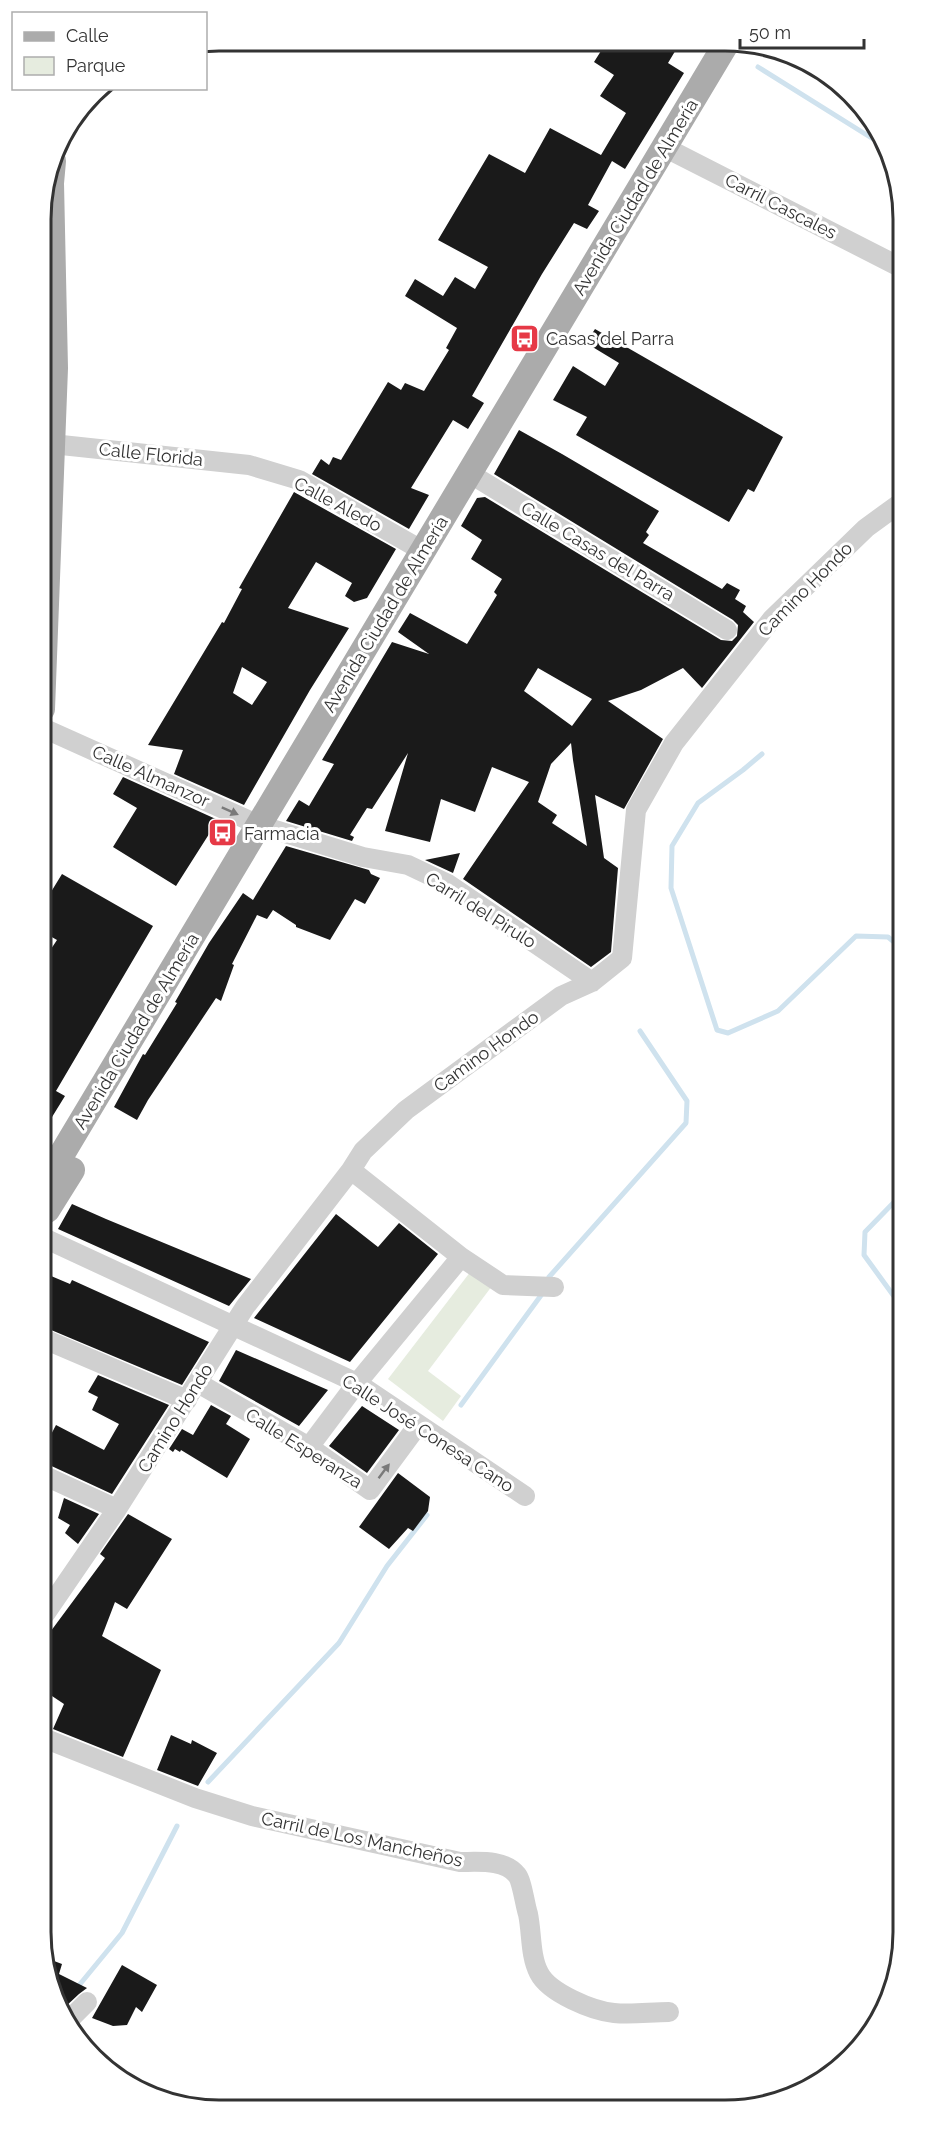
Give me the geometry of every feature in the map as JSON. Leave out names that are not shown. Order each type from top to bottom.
[{"type":"main road","name":"Avenida Ciudad de Almería","points":[[51,1171],[722,51]]},
{"type":"main road","points":[[51,205],[55,368],[51,470]]},
{"type":"main road","points":[[51,1204],[90,1142],[74,1133]]},
{"type":"street","name":"Carril Cascales","points":[[664,147],[893,263]]},
{"type":"street","name":"Calle Florida","points":[[52,444],[249,465]]},
{"type":"street","name":"Calle Aledo","points":[[249,465],[300,480],[423,551]]},
{"type":"street","name":"Calle Casas del Parra","points":[[469,473],[727,630]]},
{"type":"street","name":"Camino Hondo","points":[[51,1605],[117,1509],[233,1325],[363,1151],[406,1110],[561,996],[592,982],[622,958],[636,810],[674,743],[772,619],[866,528],[893,508]]},
{"type":"street","name":"Calle Almanzor","points":[[51,732],[259,825]]},
{"type":"street","name":"Carril del Pirulo","points":[[259,825],[363,857],[408,865],[438,879],[592,982]]},
{"type":"street","points":[[351,1170],[461,1257],[503,1285],[554,1287]]},
{"type":"street","name":"Calle José Conesa Cano","points":[[51,1241],[357,1383],[525,1496]]},
{"type":"street","points":[[309,1447],[357,1383],[461,1257]]},
{"type":"street","name":"Calle Esperanza","points":[[51,1341],[192,1392],[309,1447],[370,1490],[418,1425]]},
{"type":"street","points":[[51,1479],[117,1509]]},
{"type":"street","name":"Carril de Los Mancheños","points":[[51,1741],[195,1798],[252,1816],[460,1862],[490,1863],[507,1867],[518,1875],[530,1924],[534,1959],[539,1974],[551,1986],[571,2000],[613,2013],[669,2012]]},
{"type":"street","points":[[74,2015],[87,2001]]},
{"type":"green space","points":[[471,1271],[492,1286],[428,1371],[461,1396],[443,1421],[388,1379]]},
{"type":"building","points":[[601,51],[675,51],[668,63],[684,73],[625,169],[612,161],[588,205],[599,211],[587,229],[574,223],[542,274],[472,396],[484,403],[468,429],[453,420],[411,488],[429,495],[409,529],[312,474],[321,459],[329,465],[333,457],[341,460],[388,382],[401,390],[405,383],[424,391],[449,350],[446,348],[457,328],[405,296],[415,279],[443,296],[455,277],[475,289],[488,267],[438,240],[489,154],[525,173],[550,128],[601,155],[626,113],[600,96],[614,75],[594,62]]},
{"type":"building","points":[[595,329],[783,437],[754,492],[748,489],[729,522],[576,435],[587,417],[553,400],[573,366],[605,386],[619,363],[586,343]]},
{"type":"building","points":[[519,430],[562,454],[659,511],[646,532],[649,535],[643,543],[722,589],[727,583],[740,590],[735,599],[746,606],[743,612],[754,622],[702,688],[683,668],[641,690],[608,701],[663,739],[624,809],[595,795],[604,858],[618,868],[611,952],[591,967],[463,879],[529,782],[492,767],[475,812],[441,799],[430,842],[385,831],[408,753],[372,809],[367,808],[350,835],[354,837],[352,841],[286,821],[299,800],[309,806],[334,764],[322,760],[392,642],[429,654],[398,632],[410,613],[467,644],[497,595],[494,592],[502,579],[471,559],[482,540],[461,526],[477,498],[485,497],[721,640],[732,641],[737,636],[738,625],[733,620],[494,474]],"holes":[[[538,668],[592,699],[572,726],[524,691]],[[571,743],[573,760],[587,846],[552,823],[557,815],[538,802],[551,764]]]},
{"type":"building","points":[[294,492],[396,549],[367,598],[354,602],[345,596],[352,583],[316,562],[288,608],[349,628],[310,690],[244,805],[174,774],[183,750],[148,745],[222,622],[224,623],[242,589],[239,588]],"holes":[[[242,667],[267,682],[252,705],[233,693]]]},
{"type":"building","points":[[123,777],[218,820],[176,886],[113,847],[137,808],[113,794]]},
{"type":"building","points":[[286,846],[369,870],[371,874],[380,878],[365,904],[355,899],[330,940],[296,927],[273,910],[267,919],[257,915],[232,964],[234,965],[221,1001],[216,998],[137,1120],[114,1107],[143,1054],[145,1055],[177,1003],[175,1002],[209,943],[243,893],[253,900]]},
{"type":"building","points":[[460,853],[453,873],[425,860]]},
{"type":"building","points":[[62,874],[153,926],[56,1091],[65,1096],[51,1119],[51,949],[57,940],[51,937],[51,892]]},
{"type":"building","points":[[72,1204],[251,1279],[229,1306],[58,1229]]},
{"type":"building","points":[[336,1214],[378,1247],[399,1223],[438,1254],[350,1362],[254,1318]]},
{"type":"building","points":[[51,1276],[70,1284],[72,1280],[209,1342],[182,1385],[51,1330]]},
{"type":"building","points":[[236,1350],[328,1390],[299,1426],[219,1381]]},
{"type":"building","points":[[98,1375],[169,1405],[112,1494],[51,1466],[51,1435],[56,1425],[104,1450],[119,1424],[92,1410],[98,1397],[88,1392]]},
{"type":"building","points":[[211,1405],[231,1416],[226,1424],[250,1439],[227,1478],[181,1450],[180,1452],[175,1449],[173,1452],[169,1449],[182,1429],[193,1435]]},
{"type":"building","points":[[362,1406],[399,1430],[367,1473],[329,1446]]},
{"type":"building","points":[[398,1473],[430,1497],[428,1511],[413,1531],[408,1528],[389,1549],[359,1527]]},
{"type":"building","points":[[64,1498],[99,1514],[78,1544],[65,1533],[70,1525],[58,1518]]},
{"type":"building","points":[[128,1514],[172,1539],[127,1609],[115,1602],[102,1636],[161,1670],[123,1757],[53,1729],[64,1704],[51,1695],[51,1631],[105,1558],[100,1554]]},
{"type":"building","points":[[171,1735],[191,1744],[192,1740],[217,1753],[198,1786],[157,1770]]},
{"type":"building","points":[[54,1961],[62,1964],[59,1974],[87,1988],[68,2004]]},
{"type":"building","points":[[122,1965],[157,1985],[142,2012],[136,2007],[127,2025],[113,2026],[92,2018]]},
{"type":"waterway","points":[[758,67],[871,138]]},
{"type":"waterway","points":[[762,754],[698,803],[672,846],[671,888],[717,1030],[728,1033],[778,1011],[856,936],[888,937],[893,941]]},
{"type":"waterway","points":[[549,1277],[686,1123],[687,1101],[640,1031]]},
{"type":"waterway","points":[[893,1203],[865,1232],[864,1255],[893,1295]]},
{"type":"waterway","points":[[461,1405],[542,1294]]},
{"type":"waterway","points":[[208,1782],[339,1643],[387,1566],[427,1515]]},
{"type":"waterway","points":[[76,1989],[122,1933],[177,1826]]},
{"type":"place","name":"Casas del Parra","points":[[525,338]]},
{"type":"place","name":"Farmacia","points":[[223,833]]}]
